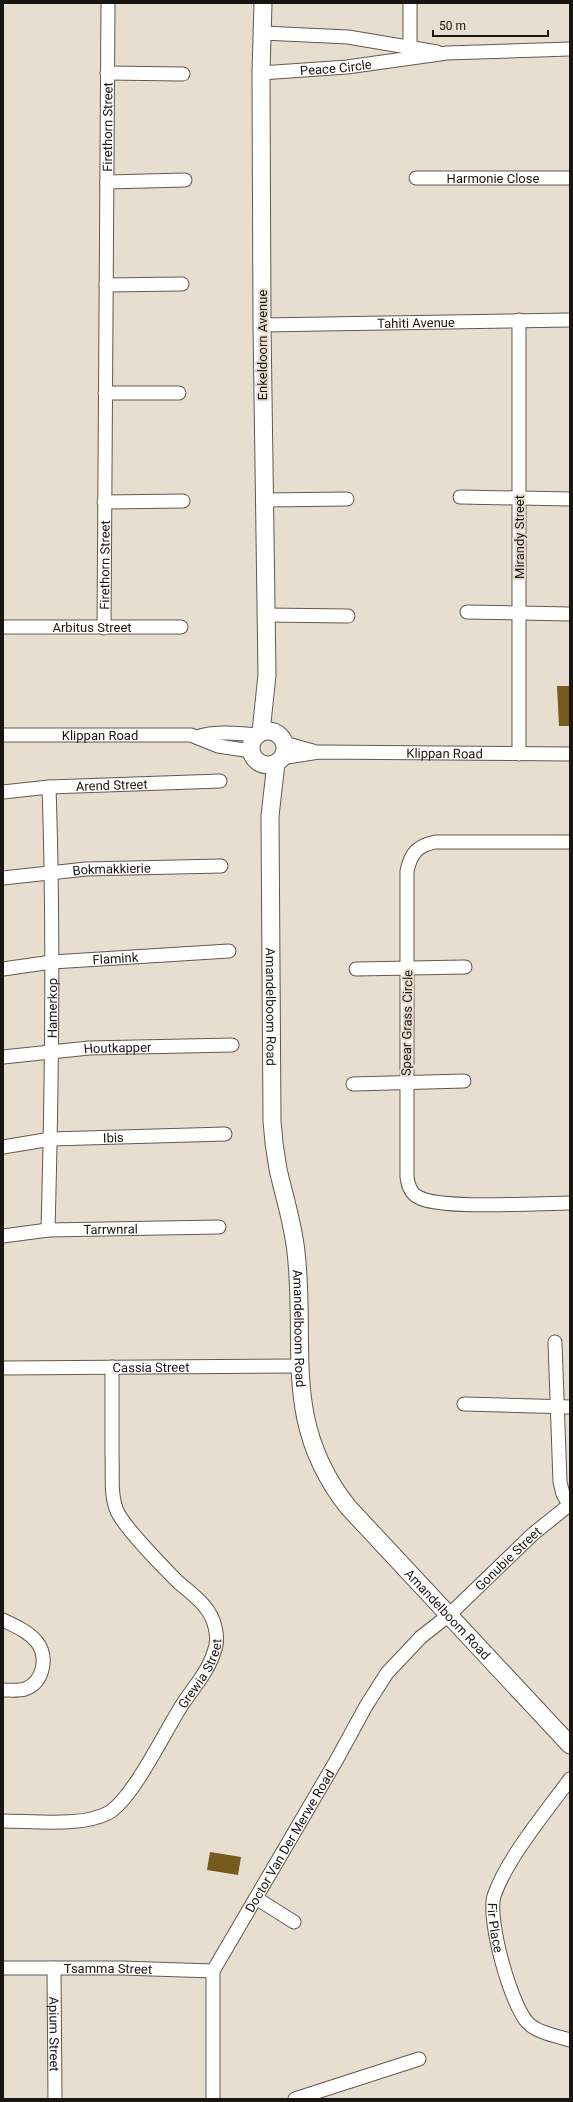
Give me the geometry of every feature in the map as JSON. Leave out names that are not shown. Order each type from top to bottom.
[{"type":"street","name":"Firethorn Street","points":[[104,628],[108,3]]},
{"type":"street","name":"Enkeldoorn Avenue","points":[[263,3],[261,73],[262,325],[268,747]]},
{"type":"street","points":[[410,3],[411,54]]},
{"type":"street","name":"Peace Circle","points":[[263,33],[348,37],[411,54]]},
{"type":"street","name":"Peace Circle","points":[[261,73],[347,67],[411,54],[570,49]]},
{"type":"street","name":"Firethorn Street","points":[[107,73],[183,74]]},
{"type":"street","name":"Harmonie Close","points":[[416,178],[570,178]]},
{"type":"street","name":"Firethorn Street","points":[[106,182],[185,180]]},
{"type":"street","points":[[106,286],[182,284]]},
{"type":"street","name":"Mirandy Street","points":[[519,320],[519,754]]},
{"type":"street","name":"Tahiti Avenue","points":[[262,325],[570,320]]},
{"type":"street","points":[[105,392],[179,393]]},
{"type":"street","points":[[460,497],[570,499]]},
{"type":"street","points":[[264,500],[346,499]]},
{"type":"street","name":"Firethorn Street","points":[[104,502],[183,501]]},
{"type":"street","points":[[467,612],[570,614]]},
{"type":"street","points":[[265,615],[348,616]]},
{"type":"street","name":"Arbitus Street","points":[[3,627],[181,627]]},
{"type":"street","name":"Klippan Road","points":[[3,735],[196,737],[218,746],[268,747],[319,752],[570,754]]},
{"type":"street","name":"Amandelboom Road","points":[[268,747],[270,816],[272,1121],[278,1167],[296,1252],[303,1409],[310,1440],[335,1490],[348,1507],[570,1745]]},
{"type":"street","name":"Arend Street","points":[[3,792],[49,787],[220,781]]},
{"type":"street","name":"Hamerkop","points":[[48,1230],[53,1051],[52,872],[49,787]]},
{"type":"street","name":"Spear Grass Circle","points":[[570,842],[435,842],[419,846],[413,852],[408,871],[407,1083],[407,1177],[411,1191],[417,1197],[425,1201],[453,1204],[570,1203]]},
{"type":"street","name":"Bokmakkierie","points":[[3,878],[52,872],[134,867],[221,866]]},
{"type":"street","name":"Flamink","points":[[3,969],[52,962],[229,951]]},
{"type":"street","points":[[356,969],[466,967]]},
{"type":"street","name":"Houtkapper","points":[[3,1057],[88,1048],[232,1045]]},
{"type":"street","points":[[353,1084],[464,1081]]},
{"type":"street","name":"Ibis","points":[[3,1147],[51,1140],[225,1134]]},
{"type":"street","name":"Tarrwnral","points":[[3,1236],[48,1230],[219,1227]]},
{"type":"street","points":[[556,1342],[564,1407],[560,1482],[563,1494],[570,1506]]},
{"type":"street","name":"Cassia Street","points":[[3,1368],[300,1366]]},
{"type":"street","name":"Grewia Street","points":[[3,1821],[82,1820],[103,1815],[119,1805],[132,1788],[183,1704],[205,1672],[214,1652],[215,1628],[210,1613],[198,1599],[177,1581],[129,1527],[115,1505],[113,1481],[112,1368]]},
{"type":"street","points":[[464,1404],[564,1407]]},
{"type":"street","name":"Gonubie Street","points":[[449,1615],[533,1534],[570,1506]]},
{"type":"street","name":"Doctor Van Der Merwe Road","points":[[213,1970],[336,1761],[366,1706],[387,1673],[421,1637],[449,1615]]},
{"type":"street","points":[[3,1620],[24,1630],[36,1640],[42,1651],[43,1661],[38,1677],[30,1686],[21,1690],[3,1690]]},
{"type":"street","name":"Fir Place","points":[[570,1779],[528,1837],[500,1882],[494,1898],[493,1912],[496,1937],[502,1960],[520,2014],[529,2025],[570,2040]]},
{"type":"street","points":[[256,1898],[294,1922]]},
{"type":"street","name":"Tsamma Street","points":[[3,1968],[213,1970]]},
{"type":"street","name":"Apium Street","points":[[54,1968],[55,2099]]},
{"type":"street","points":[[213,1970],[213,2099]]},
{"type":"street","points":[[295,2099],[419,2059]]},
{"type":"building","points":[[557,686],[570,686],[570,726],[559,726]]},
{"type":"building","points":[[210,1852],[241,1857],[238,1875],[207,1870]]}]
